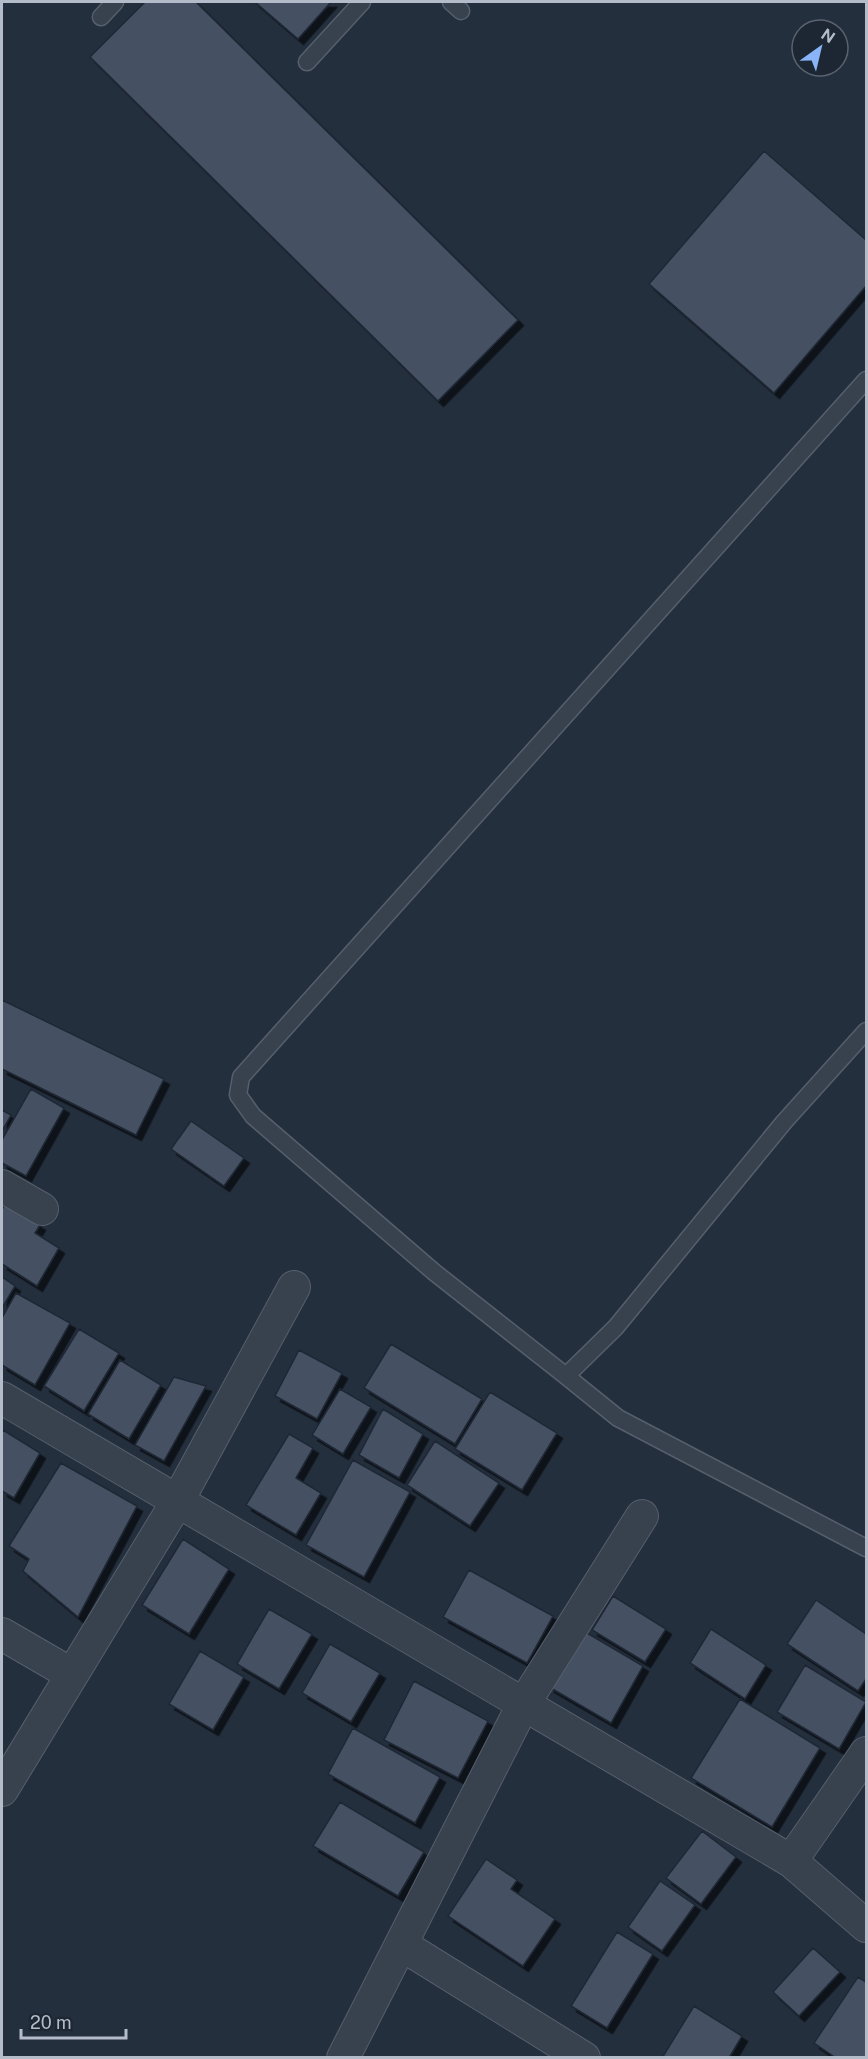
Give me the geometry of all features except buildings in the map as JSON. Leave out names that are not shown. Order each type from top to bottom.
[{"type":"street","points":[[2,1186],[42,1209]]},
{"type":"street","points":[[2,1790],[177,1502],[294,1287]]},
{"type":"street","points":[[2,1398],[791,1861],[867,1926]]},
{"type":"street","points":[[343,2058],[523,1705],[642,1516]]},
{"type":"street","points":[[2,1634],[71,1674]]},
{"type":"street","points":[[791,1861],[867,1754]]},
{"type":"street","points":[[402,1945],[584,2058]]},
{"type":"lane","points":[[101,17],[115,2]]},
{"type":"lane","points":[[307,62],[362,2]]},
{"type":"lane","points":[[867,380],[242,1077],[238,1095],[254,1116],[434,1272],[618,1418],[867,1548]]},
{"type":"lane","points":[[566,1376],[616,1327],[784,1122],[867,1031]]}]
